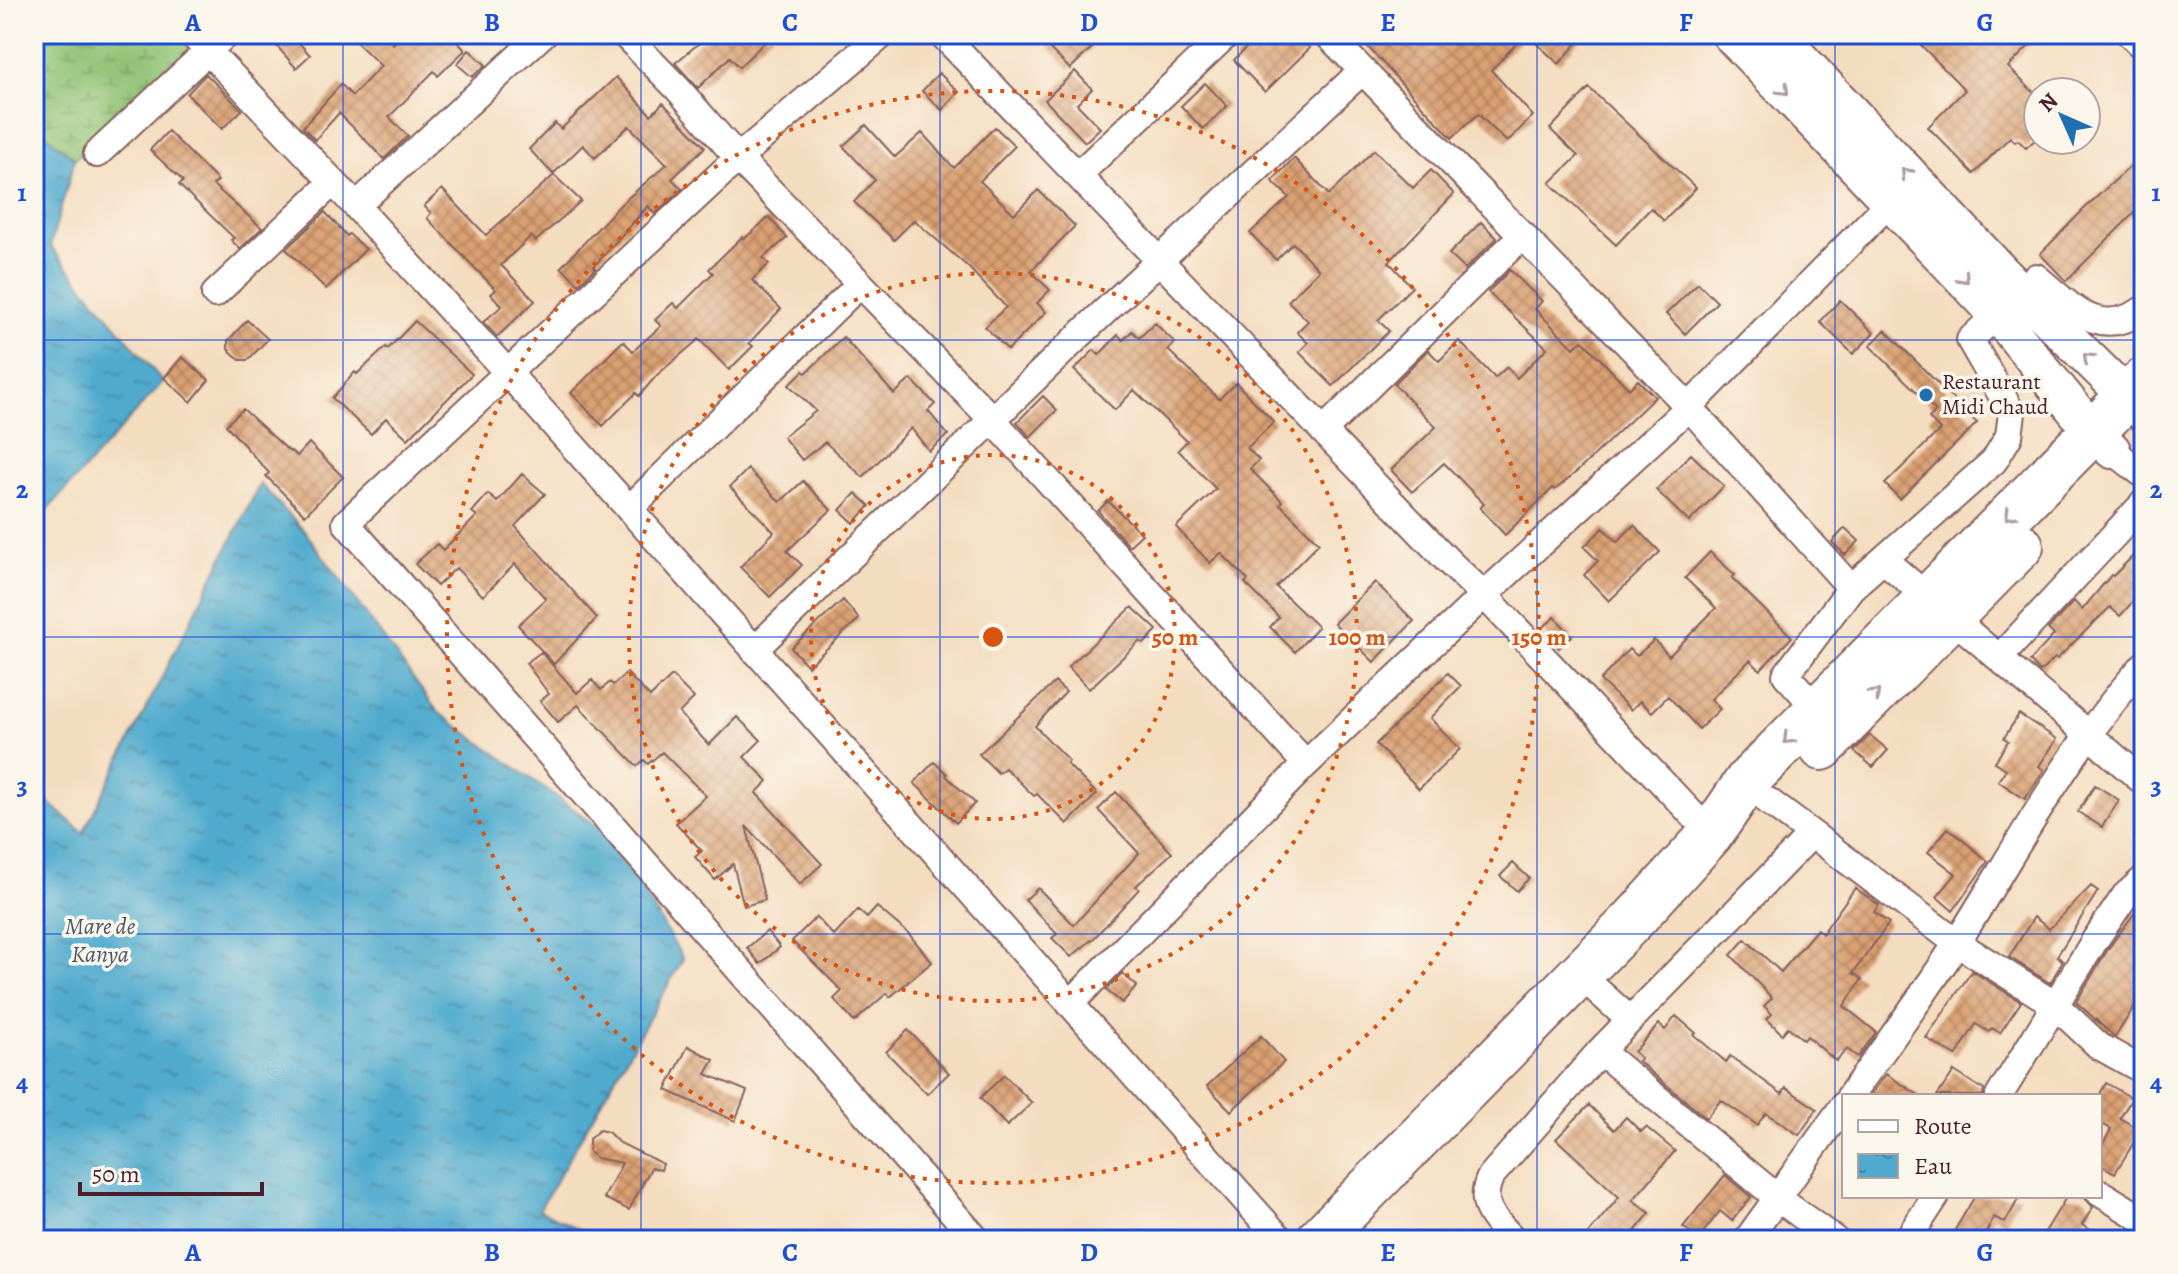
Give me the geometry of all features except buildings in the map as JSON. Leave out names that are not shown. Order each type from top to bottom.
[{"type":"highway","points":[[1318,1240],[1633,920],[1711,834],[1747,781],[1817,709],[1940,608],[2116,452],[2140,402]]},
{"type":"highway","points":[[1711,834],[1748,818],[1768,801],[1940,608]]},
{"type":"street","points":[[356,206],[543,34]]},
{"type":"street","points":[[624,34],[678,89],[738,158],[992,419],[1306,764]]},
{"type":"street","points":[[883,34],[738,158],[346,523],[977,1240]]},
{"type":"street","points":[[942,34],[1711,834]]},
{"type":"street","points":[[1079,174],[1227,34]]},
{"type":"street","points":[[1327,34],[1689,407],[1851,588]]},
{"type":"street","points":[[1730,34],[1891,201],[2009,303],[2140,402]]},
{"type":"street","points":[[2130,34],[2144,48]]},
{"type":"street","points":[[97,154],[208,39],[1281,1240]]},
{"type":"street","points":[[1793,39],[2009,303],[2116,452]]},
{"type":"street","points":[[754,650],[992,419],[1362,71]]},
{"type":"street","points":[[215,294],[333,182]]},
{"type":"street","points":[[1070,1004],[1306,764],[1689,407],[1891,201]]},
{"type":"street","points":[[1323,431],[1523,235]]},
{"type":"street","points":[[1817,709],[1786,675],[1851,588],[1994,461],[2009,436],[2012,413],[1970,340],[2036,277],[2087,320],[2126,321],[2144,309]]},
{"type":"street","points":[[629,509],[860,284]]},
{"type":"street","points":[[2000,657],[2144,503]]},
{"type":"street","points":[[1884,560],[2144,782]]},
{"type":"street","points":[[1851,1094],[1957,943],[2002,867],[2088,736],[2118,694],[2144,665]]},
{"type":"street","points":[[1768,801],[1957,943],[2054,1004],[2099,1046],[2144,1071]]},
{"type":"street","points":[[1514,1240],[1488,1214],[1485,1194],[1491,1176],[1600,1051],[1811,835]]},
{"type":"street","points":[[2000,1094],[2054,1004],[2125,896],[2144,879]]},
{"type":"street","points":[[1579,974],[1630,1020]]},
{"type":"street","points":[[1600,1051],[1779,1199],[1835,1240]]},
{"type":"street","points":[[1747,1240],[1842,1108]]},
{"type":"street","points":[[2102,1194],[2144,1220]]},
{"type":"street","points":[[1907,1240],[1935,1198]]},
{"type":"green space","points":[[34,34],[179,34],[193,49],[75,159],[34,125]]},
{"type":"water","points":[[34,125],[75,159],[50,246],[163,382],[34,525]]},
{"type":"water","name":"Mare de Kanya","points":[[260,484],[305,532],[438,712],[611,836],[683,959],[539,1210],[601,1240],[34,1240],[34,789],[83,833]]},
{"type":"place","name":"Restaurant Midi Chaud","points":[[1926,395]]}]
